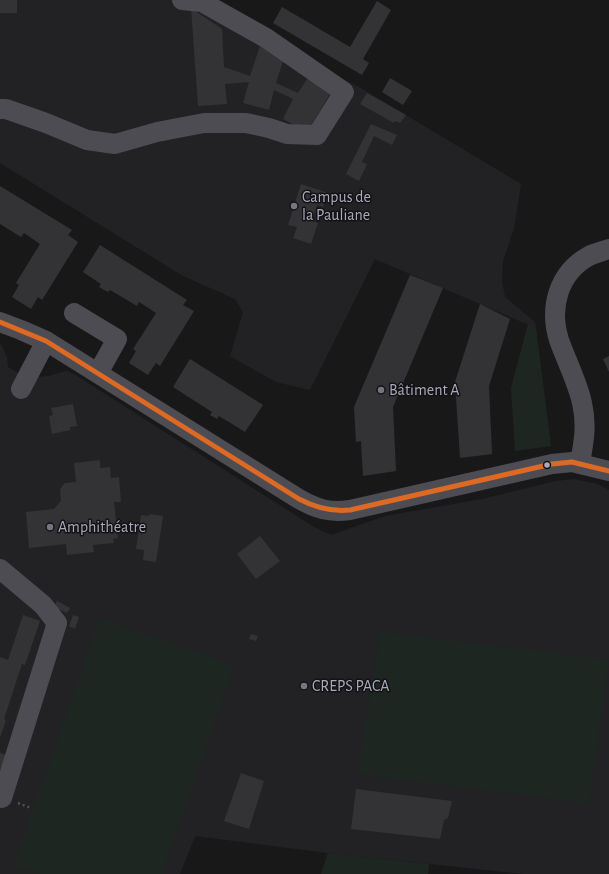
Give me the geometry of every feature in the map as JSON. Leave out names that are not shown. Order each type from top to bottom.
[{"type":"street","points":[[0,109],[6,109],[46,123],[87,140],[115,144],[158,132],[204,123],[246,123],[287,134],[317,135],[344,92],[266,38],[202,2],[182,0]]},
{"type":"street","points":[[580,463],[585,439],[585,423],[582,402],[559,339],[554,317],[559,289],[573,268],[589,256],[609,249]]},
{"type":"street","points":[[74,313],[117,339],[98,373]]},
{"type":"street","points":[[0,322],[46,341],[299,499],[319,509],[335,512],[350,510],[545,465],[572,462],[609,471]]},
{"type":"street","points":[[21,389],[46,341]]},
{"type":"street","points":[[0,569],[43,605],[57,623],[1,800]]},
{"type":"shaded area","name":"Campus de la Pauliane","points":[[0,0],[172,0],[208,11],[359,87],[521,184],[514,228],[503,261],[502,281],[505,297],[535,322],[536,328],[375,259],[310,390],[276,382],[230,356],[243,312],[235,299],[183,276],[0,163]]},
{"type":"shaded area","points":[[528,324],[536,328],[551,446],[515,451],[511,388]]},
{"type":"shaded area","name":"CREPS PACA","points":[[0,344],[7,357],[8,367],[27,378],[49,376],[66,371],[74,374],[314,527],[331,535],[385,516],[482,499],[556,481],[574,479],[598,484],[609,490],[609,874],[523,874],[328,853],[195,836],[180,874],[0,874]]},
{"type":"shaded area","points":[[100,618],[234,665],[162,874],[40,874],[14,865]]},
{"type":"shaded area","points":[[380,632],[609,659],[589,804],[358,774]]},
{"type":"shaded area","points":[[328,853],[429,864],[428,874],[321,874]]},
{"type":"building","points":[[0,0],[17,0],[17,13],[0,13]]},
{"type":"building","points":[[377,1],[391,10],[363,59],[369,63],[362,75],[273,23],[282,7],[350,47]]},
{"type":"building","points":[[191,8],[222,29],[224,67],[250,76],[260,46],[283,61],[276,83],[298,93],[309,76],[333,89],[307,132],[283,119],[293,99],[274,90],[269,110],[243,103],[249,82],[225,84],[227,104],[198,106]]},
{"type":"building","points":[[390,78],[412,91],[403,105],[382,92]]},
{"type":"building","points":[[367,93],[406,115],[400,123],[395,121],[394,123],[360,104]]},
{"type":"building","points":[[371,124],[397,135],[392,145],[374,136],[362,162],[367,164],[359,181],[346,174]]},
{"type":"building","points":[[301,184],[328,193],[323,207],[317,205],[312,221],[318,223],[311,244],[293,238],[297,227],[288,225]]},
{"type":"building","points":[[0,186],[72,230],[68,235],[78,242],[42,300],[38,297],[31,309],[12,297],[19,285],[16,283],[40,244],[24,233],[21,237],[0,224]]},
{"type":"building","points":[[100,245],[187,300],[183,305],[194,311],[160,366],[156,363],[148,375],[129,363],[136,351],[133,349],[156,313],[139,302],[137,306],[110,290],[108,292],[99,287],[101,284],[83,272]]},
{"type":"building","name":"Bâtiment A","points":[[410,275],[443,288],[393,407],[396,471],[363,476],[361,441],[356,442],[354,407]]},
{"type":"building","points":[[480,304],[510,319],[489,386],[492,454],[460,458],[455,382]]},
{"type":"building","points":[[609,356],[609,372],[603,359]]},
{"type":"building","points":[[190,359],[263,405],[245,432],[219,416],[217,419],[210,415],[212,412],[173,387]]},
{"type":"building","points":[[73,404],[77,426],[70,427],[70,430],[52,434],[49,416],[53,415],[51,408]]},
{"type":"building","points":[[100,460],[100,468],[110,467],[111,478],[119,477],[121,502],[114,502],[118,538],[113,539],[114,543],[93,545],[94,552],[67,555],[66,544],[29,548],[26,512],[54,509],[61,501],[60,489],[65,483],[76,482],[74,463]]},
{"type":"building","points":[[149,514],[163,516],[156,562],[143,560],[144,550],[136,549],[141,515],[149,516]]},
{"type":"building","points":[[260,536],[280,561],[256,579],[237,554]]},
{"type":"building","points":[[57,601],[70,608],[67,613],[54,607]]},
{"type":"building","points":[[23,615],[40,621],[25,665],[22,664],[4,719],[6,720],[0,738],[0,657],[8,660]]},
{"type":"building","points":[[73,615],[79,617],[75,629],[69,626]]},
{"type":"building","points":[[251,634],[258,636],[256,641],[249,639]]},
{"type":"building","points":[[0,753],[6,755],[0,770]]},
{"type":"building","points":[[241,773],[264,781],[249,829],[224,821]]},
{"type":"building","points":[[356,789],[452,801],[448,818],[444,820],[440,839],[351,829]]},
{"type":"transit line","points":[[0,322],[46,341],[299,499],[324,509],[350,510],[552,464],[572,462],[609,471]]},
{"type":"place","name":"Campus de la Pauliane","points":[[294,206]]},
{"type":"place","name":"Bâtiment A","points":[[381,390]]},
{"type":"place","name":"Amphithéatre","points":[[50,527]]},
{"type":"place","name":"CREPS PACA","points":[[304,686]]}]
